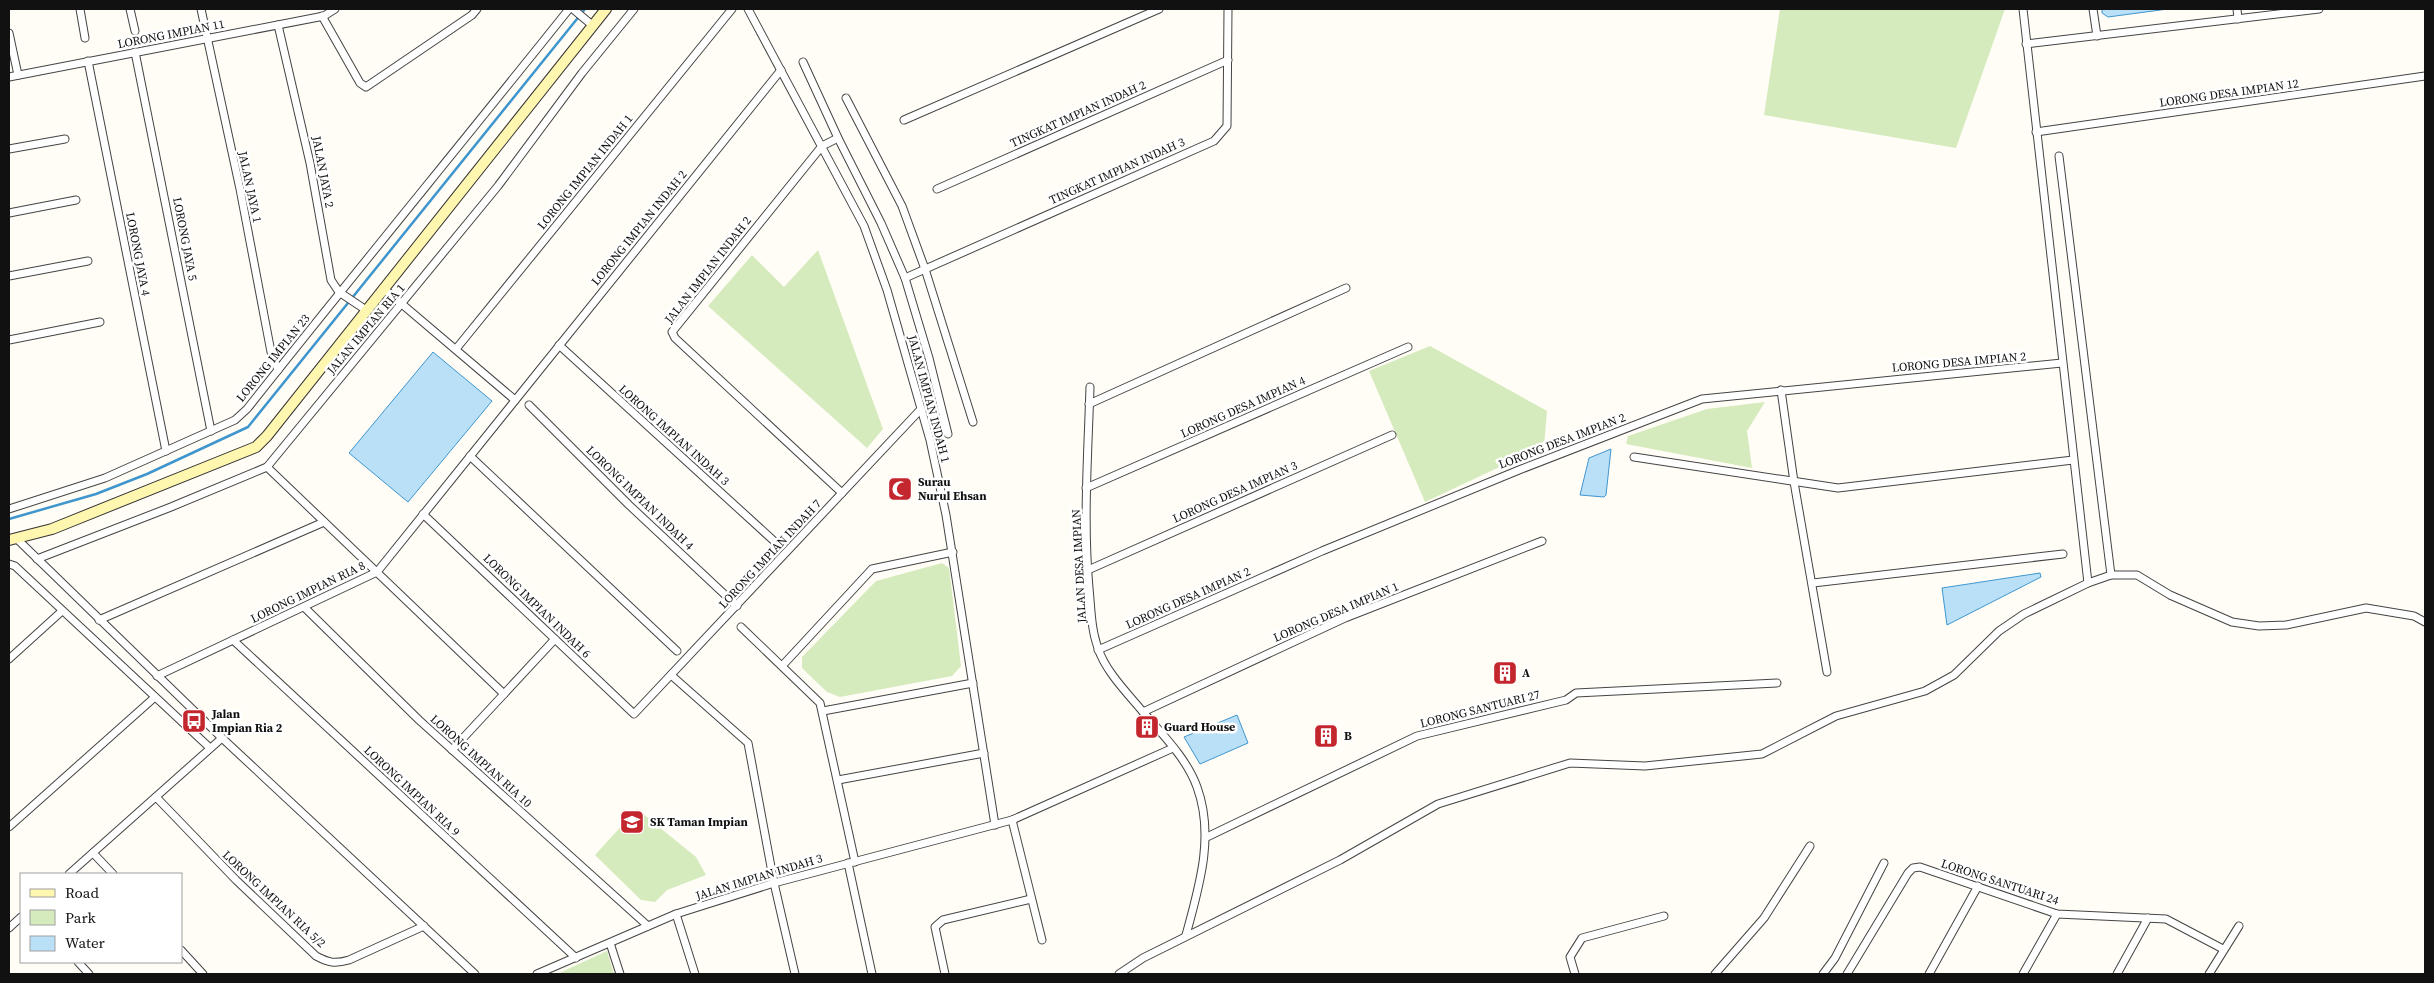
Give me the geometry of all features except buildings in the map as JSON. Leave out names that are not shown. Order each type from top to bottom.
[{"type":"street","points":[[80,9],[86,38]]},
{"type":"street","points":[[130,9],[134,31]]},
{"type":"street","name":"JALAN JAYA 1","points":[[201,9],[240,188],[270,352],[278,370]]},
{"type":"street","name":"LORONG IMPIAN 11","points":[[9,77],[322,16],[335,9]]},
{"type":"street","points":[[322,16],[360,83],[366,87],[472,15],[477,9]]},
{"type":"street","name":"JALAN IMPIAN RIA 1","points":[[13,540],[52,529],[239,456],[256,447],[267,436],[362,307],[383,288],[588,22],[606,9]]},
{"type":"street","name":"JALAN IMPIAN RIA 1","points":[[37,559],[267,467],[403,305],[498,186],[582,73],[634,9]]},
{"type":"street","name":"LORONG IMPIAN INDAH 1","points":[[456,349],[732,9]]},
{"type":"street","name":"JALAN IMPIAN INDAH 1","points":[[748,9],[864,226],[887,290],[930,440],[953,552],[995,825]]},
{"type":"street","points":[[904,120],[1159,9]]},
{"type":"street","name":"TINGKAT IMPIAN INDAH 3","points":[[905,278],[1214,141],[1227,126],[1228,9]]},
{"type":"street","points":[[2023,9],[2088,584]]},
{"type":"street","points":[[2093,9],[2097,36]]},
{"type":"street","points":[[2237,9],[2238,19]]},
{"type":"street","points":[[2026,44],[2319,9]]},
{"type":"street","points":[[572,10],[588,22]]},
{"type":"street","name":"LORONG IMPIAN 23","points":[[9,509],[105,478],[236,420],[247,409],[340,292],[572,10]]},
{"type":"street","name":"JALAN JAYA 2","points":[[278,25],[310,163],[331,280],[340,292]]},
{"type":"street","points":[[9,33],[18,75]]},
{"type":"street","name":"LORONG JAYA 5","points":[[135,52],[211,431]]},
{"type":"street","name":"TINGKAT IMPIAN INDAH 2","points":[[937,189],[1228,60]]},
{"type":"street","name":"LORONG JAYA 4","points":[[88,61],[166,451]]},
{"type":"street","name":"JALAN IMPIAN INDAH 1","points":[[803,62],[838,138],[882,223],[905,278],[929,358],[948,434]]},
{"type":"street","name":"LORONG IMPIAN INDAH 2","points":[[515,400],[781,70]]},
{"type":"street","name":"LORONG DESA IMPIAN 12","points":[[2036,132],[2425,76]]},
{"type":"street","points":[[846,98],[902,206],[973,422]]},
{"type":"street","name":"JALAN IMPIAN INDAH 2","points":[[838,138],[822,146],[672,332],[675,338],[842,493]]},
{"type":"street","points":[[9,150],[64,139]]},
{"type":"street","points":[[2059,156],[2112,575]]},
{"type":"street","points":[[9,213],[76,200]]},
{"type":"street","points":[[9,276],[88,261]]},
{"type":"street","points":[[383,288],[515,400]]},
{"type":"street","points":[[1089,404],[1346,288]]},
{"type":"street","points":[[340,292],[362,307]]},
{"type":"street","points":[[9,340],[100,322]]},
{"type":"street","name":"LORONG IMPIAN INDAH 3","points":[[559,345],[774,541]]},
{"type":"street","name":"LORONG DESA IMPIAN 4","points":[[1086,488],[1408,347]]},
{"type":"street","name":"LORONG DESA IMPIAN 2","points":[[1098,650],[1322,551],[1519,470],[1702,399],[2062,363]]},
{"type":"street","name":"JALAN DESA IMPIAN","points":[[1090,387],[1086,488],[1088,570],[1093,627],[1098,650],[1121,686],[1173,748],[1197,786],[1207,837]]},
{"type":"street","points":[[1781,390],[1794,482],[1827,672]]},
{"type":"street","name":"LORONG IMPIAN RIA 8","points":[[157,676],[377,572],[515,400]]},
{"type":"street","name":"LORONG IMPIAN INDAH 4","points":[[529,405],[628,505],[737,606]]},
{"type":"street","name":"LORONG IMPIAN INDAH 7","points":[[634,714],[921,409]]},
{"type":"street","name":"LORONG DESA IMPIAN 3","points":[[1088,570],[1392,435]]},
{"type":"street","points":[[470,456],[676,651]]},
{"type":"street","points":[[1634,458],[1838,488],[2074,460]]},
{"type":"street","points":[[267,467],[504,694]]},
{"type":"street","name":"LORONG IMPIAN INDAH 6","points":[[423,514],[634,714]]},
{"type":"street","points":[[99,620],[324,522]]},
{"type":"street","points":[[13,540],[37,559],[222,738],[475,974]]},
{"type":"street","name":"LORONG DESA IMPIAN 1","points":[[1143,712],[1345,618],[1542,541]]},
{"type":"street","points":[[782,666],[872,569],[953,552]]},
{"type":"street","points":[[1812,583],[2063,554]]},
{"type":"street","points":[[12,565],[210,748]]},
{"type":"street","points":[[1119,974],[1143,958],[1186,935],[1233,914],[1340,860],[1438,804],[1570,763],[1645,766],[1762,754],[1836,716],[1925,691],[1954,675],[1999,631],[2024,614],[2112,575],[2136,575],[2170,595],[2232,622],[2260,626],[2286,625],[2366,608],[2414,616],[2425,622]]},
{"type":"street","name":"LORONG IMPIAN RIA 10","points":[[304,607],[452,750],[648,926]]},
{"type":"street","points":[[9,659],[62,611]]},
{"type":"street","points":[[742,627],[820,703],[823,711],[838,780],[872,974]]},
{"type":"street","points":[[452,750],[555,639]]},
{"type":"street","name":"LORONG IMPIAN RIA 9","points":[[233,640],[576,958]]},
{"type":"street","points":[[671,675],[748,742],[774,883],[795,974]]},
{"type":"street","points":[[823,711],[973,683]]},
{"type":"street","name":"LORONG SANTUARI 27","points":[[1207,837],[1417,736],[1566,700],[1576,693],[1777,683]]},
{"type":"street","points":[[9,827],[155,697]]},
{"type":"street","points":[[70,873],[222,738]]},
{"type":"street","name":"JALAN IMPIAN INDAH 3","points":[[538,974],[676,914],[774,883],[1012,820],[1173,748]]},
{"type":"street","points":[[838,780],[984,753]]},
{"type":"street","name":"LORONG IMPIAN RIA 5/2","points":[[156,797],[236,880],[316,956],[326,961],[336,964],[349,960],[424,926]]},
{"type":"street","points":[[1012,820],[1042,940]]},
{"type":"street","points":[[1186,935],[1198,893],[1207,837]]},
{"type":"street","points":[[1714,974],[1764,918],[1810,846]]},
{"type":"street","points":[[93,853],[112,873]]},
{"type":"street","points":[[1823,974],[1835,958],[1884,863]]},
{"type":"street","name":"LORONG SANTUARI 24","points":[[1847,974],[1908,873],[1913,868],[1920,867],[2057,914],[2166,919],[2223,949]]},
{"type":"street","points":[[1929,974],[1978,886]]},
{"type":"street","points":[[945,974],[935,927],[943,920],[1032,899]]},
{"type":"street","points":[[676,914],[696,974]]},
{"type":"street","points":[[2023,974],[2057,914]]},
{"type":"street","points":[[1575,974],[1570,957],[1582,938],[1664,916]]},
{"type":"street","points":[[9,928],[20,917]]},
{"type":"street","points":[[2117,974],[2148,918]]},
{"type":"street","points":[[2209,974],[2239,926]]},
{"type":"street","points":[[610,943],[620,974]]},
{"type":"street","points":[[182,951],[203,974]]},
{"type":"street","points":[[79,963],[89,974]]},
{"type":"green space","points":[[1780,9],[2005,9],[1956,148],[1764,115]]},
{"type":"green space","points":[[818,250],[883,429],[867,448],[708,306],[752,255],[784,287]]},
{"type":"green space","points":[[1430,346],[1547,411],[1544,446],[1425,502],[1369,371]]},
{"type":"green space","points":[[1765,402],[1747,431],[1752,468],[1626,444],[1628,436],[1707,409]]},
{"type":"green space","points":[[942,563],[949,568],[961,666],[952,676],[840,697],[827,692],[802,668],[802,657],[876,581]]},
{"type":"green space","points":[[637,809],[696,857],[706,875],[667,890],[655,902],[641,900],[595,855]]},
{"type":"green space","points":[[607,951],[614,974],[557,974]]},
{"type":"water","points":[[2102,9],[2168,9],[2108,17],[2102,13]]},
{"type":"water","points":[[433,352],[492,401],[408,502],[349,453]]},
{"type":"water","points":[[1611,449],[1606,495],[1604,497],[1580,495],[1589,458]]},
{"type":"water","points":[[2040,573],[2041,577],[1947,625],[1942,588]]},
{"type":"water","points":[[1237,715],[1248,743],[1200,764],[1184,737]]},
{"type":"waterway","points":[[9,519],[96,494],[147,474],[248,427],[585,9]]},
{"type":"place","name":"Surau Nurul Ehsan","points":[[900,489]]},
{"type":"place","name":"A","points":[[1505,673]]},
{"type":"place","name":"Jalan Impian Ria 2","points":[[194,721]]},
{"type":"place","name":"Guard House","points":[[1147,727]]},
{"type":"place","name":"B","points":[[1326,736]]},
{"type":"place","name":"SK Taman Impian","points":[[632,822]]}]
